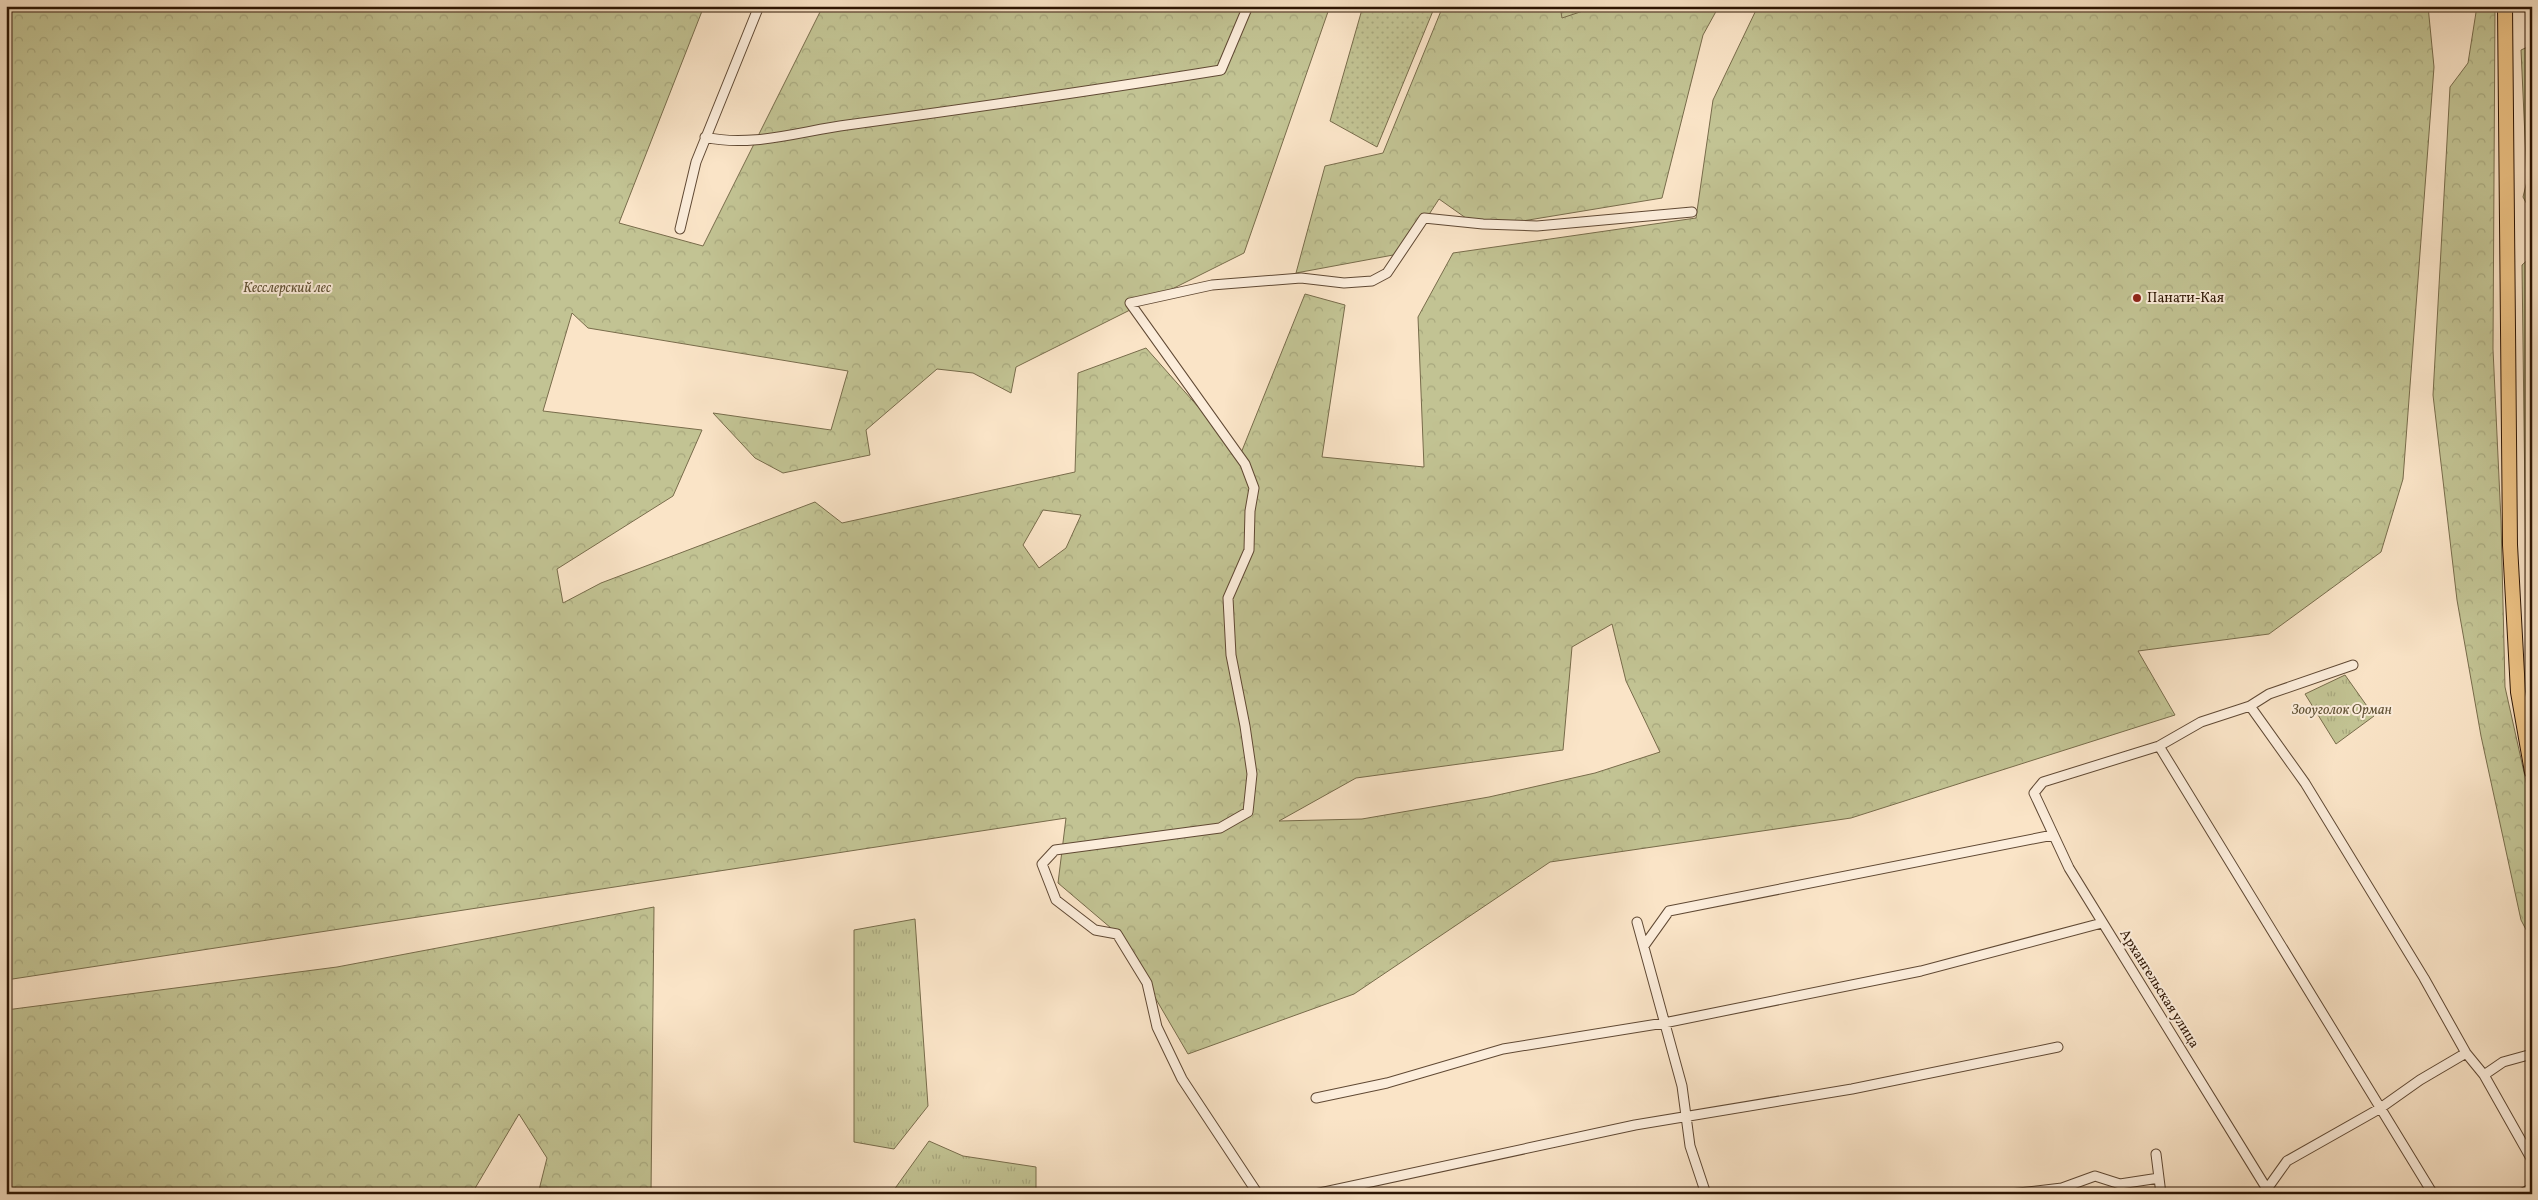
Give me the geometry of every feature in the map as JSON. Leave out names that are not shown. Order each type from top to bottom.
[{"type":"main road","points":[[2505,6],[2510,546],[2518,692],[2532,772]]},
{"type":"street","points":[[680,229],[696,162],[759,6]]},
{"type":"street","points":[[705,137],[717,140],[747,141],[833,127],[1075,94],[1221,70],[1248,6]]},
{"type":"street","points":[[1258,1194],[1182,1079],[1157,1027],[1147,983],[1118,934],[1095,930],[1056,900],[1042,864],[1055,850],[1220,828],[1248,812],[1252,774],[1231,655],[1228,598],[1249,550],[1250,511],[1254,488],[1246,464],[1130,303],[1221,284],[1301,278],[1344,283],[1372,281],[1387,273],[1424,218],[1483,224],[1537,226],[1692,212]]},
{"type":"street","points":[[2353,665],[2269,694],[2250,706],[2201,722],[2159,746],[2312,994],[2379,1109],[2433,1194]]},
{"type":"street","points":[[2250,706],[2305,783],[2424,978],[2466,1052],[2484,1075],[2532,1160]]},
{"type":"street","name":"Архангельская улица","points":[[2159,746],[2043,782],[2034,793],[2069,868],[2269,1191]]},
{"type":"street","points":[[1644,946],[1669,911],[2053,835]]},
{"type":"street","points":[[1637,922],[1682,1086],[1690,1146],[1706,1194]]},
{"type":"street","points":[[1316,1098],[1387,1083],[1503,1049],[1664,1023],[1922,970],[2102,923]]},
{"type":"street","points":[[1315,1194],[1617,1129],[1790,1098],[1852,1089],[2058,1047]]},
{"type":"street","points":[[2269,1191],[2287,1161],[2379,1109],[2420,1080],[2466,1052]]},
{"type":"street","points":[[2484,1075],[2503,1062],[2532,1054]]},
{"type":"street","points":[[2156,1154],[2160,1194]]},
{"type":"street","points":[[2010,1194],[2062,1188],[2095,1176],[2120,1184],[2159,1178]]},
{"type":"street","points":[[2521,1194],[2532,1188]]},
{"type":"green space","name":"Кесслерский лес","points":[[6,6],[704,6],[619,223],[703,246],[823,6],[1330,6],[1244,253],[1016,367],[1011,393],[973,373],[937,369],[866,430],[870,455],[783,473],[755,458],[713,413],[831,430],[848,371],[588,328],[572,313],[543,411],[702,430],[673,496],[557,569],[563,603],[601,583],[815,502],[842,523],[1075,472],[1078,373],[1146,348],[1231,444],[1239,458],[1305,294],[1345,305],[1322,457],[1424,467],[1418,317],[1453,253],[1696,218],[1713,100],[1758,6],[2428,6],[2434,67],[2403,479],[2381,552],[2269,634],[2138,651],[2175,715],[1851,818],[1550,862],[1354,994],[1188,1054],[1118,934],[1058,883],[1066,818],[6,980]],"holes":[[[1043,510],[1081,515],[1066,548],[1039,568],[1023,545]],[[1612,624],[1626,681],[1660,752],[1595,773],[1489,797],[1362,819],[1279,821],[1356,778],[1563,750],[1572,647]]]},
{"type":"green space","points":[[1363,6],[1435,6],[1377,147],[1330,121]]},
{"type":"green space","points":[[1443,6],[1719,6],[1703,35],[1662,198],[1480,228],[1439,199],[1404,253],[1296,273],[1325,166],[1383,153]]},
{"type":"green space","points":[[1560,6],[1595,6],[1595,7],[1562,18]]},
{"type":"green space","points":[[2477,6],[2495,6],[2493,349],[2501,521],[2505,687],[2532,808],[2532,941],[2521,920],[2481,736],[2457,600],[2433,395],[2450,87],[2468,63]]},
{"type":"green space","points":[[2532,45],[2532,206],[2530,210],[2523,197],[2527,181],[2521,50]]},
{"type":"green space","points":[[2532,256],[2532,681],[2527,654],[2522,265]]},
{"type":"green space","name":"Зооуголок Орман","points":[[2345,675],[2374,716],[2336,744],[2305,694]]},
{"type":"green space","points":[[654,907],[651,1194],[538,1194],[547,1158],[519,1114],[474,1190],[487,1194],[6,1194],[6,1010],[337,967]]},
{"type":"green space","points":[[915,919],[928,1106],[894,1149],[854,1142],[854,930]]},
{"type":"green space","points":[[929,1141],[963,1156],[1036,1167],[1036,1194],[891,1194]]},
{"type":"place","name":"Панати-Кая","points":[[2137,298]]}]
